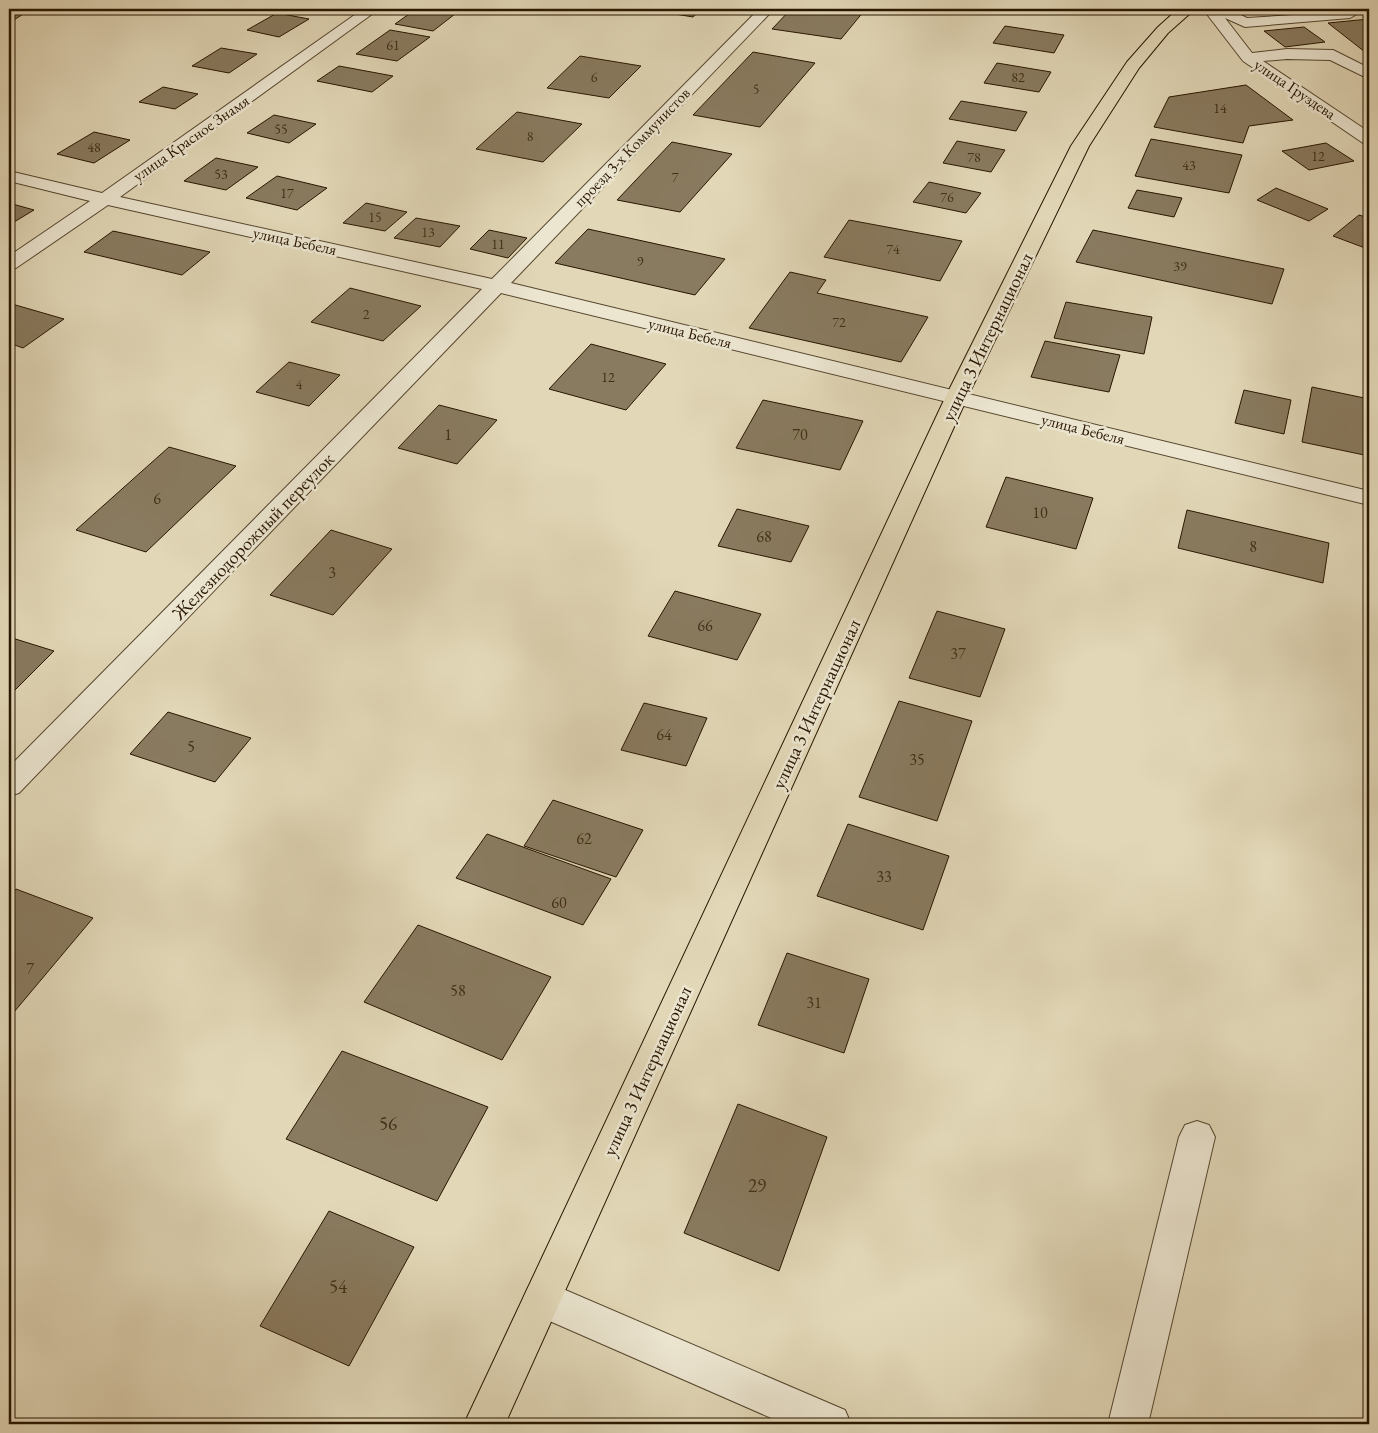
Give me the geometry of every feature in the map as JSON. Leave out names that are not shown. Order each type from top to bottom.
[{"type":"main road","name":"улица 3 Интернационал","points":[[484,1424],[956,398],[1080,146],[1133,65],[1163,30],[1188,9]]},
{"type":"street","name":"улица Красное Знамя","points":[[9,264],[105,199],[372,9]]},
{"type":"street","name":"проезд 3-х Коммунистов","points":[[497,286],[767,9]]},
{"type":"street","name":"улица Груздева","points":[[1210,9],[1248,58],[1369,139]]},
{"type":"street","points":[[1218,9],[1245,23],[1350,14]]},
{"type":"street","points":[[1248,58],[1287,54],[1333,55],[1369,74]]},
{"type":"street","name":"улица Бебеля","points":[[9,176],[497,286],[1369,498]]},
{"type":"street","name":"Железнодорожный переулок","points":[[9,785],[497,286]]},
{"type":"street","points":[[1128,1424],[1197,1137]]},
{"type":"street","points":[[542,1299],[831,1424]]},
{"type":"building","points":[[9,9],[28,11],[9,23]]},
{"type":"building","points":[[416,9],[455,14],[433,31],[395,24]]},
{"type":"building","points":[[645,9],[702,9],[693,17]]},
{"type":"building","points":[[791,9],[847,9],[864,11],[841,39],[772,29]]},
{"type":"building","points":[[1309,9],[1316,14],[1285,16],[1278,10]]},
{"type":"building","points":[[277,13],[309,19],[279,37],[247,30]]},
{"type":"building","points":[[1369,19],[1369,53],[1365,52],[1328,23]]},
{"type":"building","points":[[1005,26],[1064,35],[1054,53],[993,43]]},
{"type":"building","points":[[1304,27],[1325,42],[1285,47],[1264,31]]},
{"type":"building","points":[[390,30],[430,37],[397,61],[356,54]]},
{"type":"building","points":[[221,48],[257,54],[229,73],[192,66]]},
{"type":"building","points":[[753,52],[815,63],[760,127],[693,115]]},
{"type":"building","points":[[580,56],[641,66],[609,98],[547,88]]},
{"type":"building","points":[[997,63],[1051,72],[1039,92],[984,83]]},
{"type":"building","points":[[339,66],[393,76],[372,92],[317,81]]},
{"type":"building","points":[[1246,85],[1293,120],[1249,126],[1243,143],[1154,127],[1169,97]]},
{"type":"building","points":[[163,87],[198,94],[175,109],[139,102]]},
{"type":"building","points":[[961,101],[1027,112],[1016,131],[949,119]]},
{"type":"building","points":[[517,112],[582,124],[543,162],[476,149]]},
{"type":"building","points":[[274,115],[316,124],[289,143],[247,133]]},
{"type":"building","points":[[94,132],[130,140],[94,163],[57,154]]},
{"type":"building","points":[[1151,139],[1242,155],[1229,193],[1135,176]]},
{"type":"building","points":[[957,141],[1005,150],[991,172],[943,163]]},
{"type":"building","points":[[672,142],[732,154],[680,212],[617,200]]},
{"type":"building","points":[[1326,143],[1354,161],[1309,170],[1282,151]]},
{"type":"building","points":[[216,158],[258,167],[226,190],[184,181]]},
{"type":"building","points":[[277,176],[327,188],[297,210],[246,198]]},
{"type":"building","points":[[929,182],[981,193],[966,213],[913,202]]},
{"type":"building","points":[[1276,188],[1328,209],[1309,221],[1257,200]]},
{"type":"building","points":[[1137,190],[1182,198],[1174,217],[1128,208]]},
{"type":"building","points":[[9,203],[34,210],[9,225]]},
{"type":"building","points":[[366,203],[407,212],[385,231],[343,223]]},
{"type":"building","points":[[1359,215],[1369,218],[1369,244],[1365,248],[1333,236]]},
{"type":"building","points":[[416,218],[460,226],[440,247],[394,238]]},
{"type":"building","points":[[849,220],[962,241],[940,281],[824,257]]},
{"type":"building","points":[[588,229],[725,259],[695,295],[555,263]]},
{"type":"building","points":[[489,230],[527,238],[508,258],[470,249]]},
{"type":"building","points":[[1093,230],[1284,269],[1272,304],[1076,262]]},
{"type":"building","points":[[113,231],[210,252],[182,275],[84,252]]},
{"type":"building","points":[[790,272],[826,280],[817,293],[928,317],[901,362],[749,328]]},
{"type":"building","points":[[350,288],[421,306],[383,341],[311,322]]},
{"type":"building","points":[[1066,302],[1152,317],[1144,354],[1054,338]]},
{"type":"building","points":[[12,304],[64,319],[23,348],[9,343],[9,306]]},
{"type":"building","points":[[1045,341],[1120,355],[1109,392],[1031,377]]},
{"type":"building","points":[[591,344],[666,364],[626,410],[549,389]]},
{"type":"building","points":[[289,362],[340,375],[309,406],[256,392]]},
{"type":"building","points":[[1312,387],[1369,399],[1369,456],[1302,442]]},
{"type":"building","points":[[1244,390],[1291,400],[1284,434],[1235,423]]},
{"type":"building","points":[[763,400],[863,421],[840,470],[736,448]]},
{"type":"building","points":[[439,405],[497,420],[457,464],[398,448]]},
{"type":"building","points":[[169,447],[236,466],[146,552],[76,530]]},
{"type":"building","points":[[1006,477],[1093,498],[1076,549],[986,527]]},
{"type":"building","points":[[737,509],[809,526],[791,562],[718,546]]},
{"type":"building","points":[[1187,510],[1329,543],[1323,583],[1178,548]]},
{"type":"building","points":[[331,530],[392,549],[333,615],[270,595]]},
{"type":"building","points":[[675,591],[761,614],[737,660],[648,636]]},
{"type":"building","points":[[937,611],[1005,629],[980,697],[909,678]]},
{"type":"building","points":[[9,637],[54,651],[9,696]]},
{"type":"building","points":[[899,701],[972,721],[937,821],[859,797]]},
{"type":"building","points":[[644,703],[707,718],[686,766],[621,750]]},
{"type":"building","points":[[168,712],[251,738],[215,782],[130,754]]},
{"type":"building","points":[[553,800],[643,830],[616,877],[524,846]]},
{"type":"building","points":[[848,824],[949,856],[923,930],[817,896]]},
{"type":"building","points":[[487,834],[611,879],[583,925],[456,878]]},
{"type":"building","points":[[16,889],[93,918],[9,1018],[9,897]]},
{"type":"building","points":[[418,925],[551,977],[502,1060],[364,1002]]},
{"type":"building","points":[[787,953],[869,979],[844,1053],[758,1025]]},
{"type":"building","points":[[342,1051],[488,1107],[437,1201],[286,1139]]},
{"type":"building","points":[[738,1104],[827,1137],[779,1271],[684,1233]]},
{"type":"building","points":[[329,1211],[414,1247],[349,1366],[260,1326]]}]
